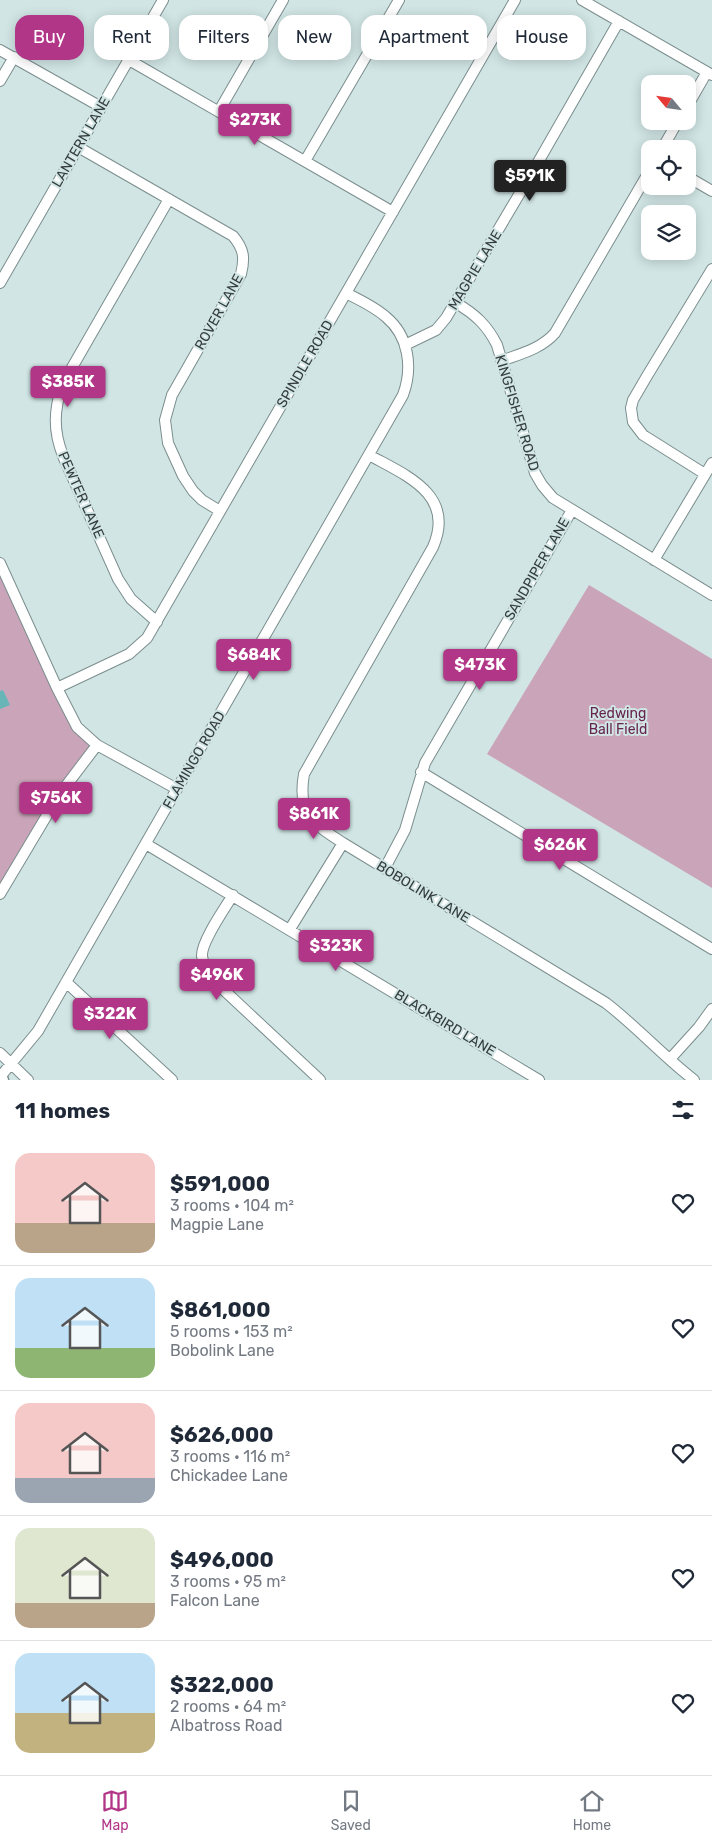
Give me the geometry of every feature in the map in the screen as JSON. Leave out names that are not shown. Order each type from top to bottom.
[{"type":"street","name":"LANTERN LANE","points":[[154,15],[163,0]]},
{"type":"street","points":[[219,111],[282,0]]},
{"type":"street","points":[[305,161],[399,0]]},
{"type":"street","name":"SPINDLE ROAD","points":[[57,688],[129,654],[147,638],[515,0]]},
{"type":"street","points":[[582,0],[709,73],[696,93]]},
{"type":"street","name":"MAGPIE LANE","points":[[405,345],[436,330],[456,303],[618,21]]},
{"type":"street","points":[[0,50],[101,107]]},
{"type":"street","points":[[0,81],[14,57]]},
{"type":"street","name":"LANTERN LANE","points":[[0,283],[128,60]]},
{"type":"street","points":[[128,60],[393,212]]},
{"type":"street","name":"ROVER LANE","points":[[78,147],[233,236],[243,252],[244,262],[241,274],[172,396],[165,420],[168,444],[183,476],[202,500],[220,511]]},
{"type":"street","points":[[696,182],[712,191]]},
{"type":"street","points":[[501,361],[536,348],[549,340],[555,333],[641,185]]},
{"type":"street","name":"PEWTER LANE","points":[[156,622],[131,599],[118,579],[62,456],[55,423],[56,404],[62,385],[169,199]]},
{"type":"street","points":[[706,474],[642,435],[633,422],[631,408],[633,400],[642,384],[712,269]]},
{"type":"street","name":"FLAMINGO ROAD","points":[[1,1078],[38,1031],[396,408],[406,386],[409,365],[405,345],[398,330],[386,316],[346,293]]},
{"type":"street","name":"KINGFISHER ROAD","points":[[456,303],[474,314],[486,326],[497,345],[535,473],[553,498],[712,595]]},
{"type":"street","name":"BOBOLINK LANE","points":[[369,455],[415,481],[427,490],[436,508],[438,528],[433,547],[316,749],[304,774],[302,798],[307,813],[318,827],[343,843],[606,1003],[628,1020],[694,1080]]},
{"type":"street","points":[[654,560],[712,463]]},
{"type":"street","name":"SANDPIPER LANE","points":[[385,868],[405,830],[421,772],[572,510]]},
{"type":"street","points":[[0,563],[57,688],[77,727],[97,745],[177,789]]},
{"type":"street","points":[[0,894],[59,795],[97,745]]},
{"type":"street","points":[[421,772],[712,949]]},
{"type":"street","points":[[290,929],[343,843]]},
{"type":"street","name":"BLACKBIRD LANE","points":[[146,844],[290,929],[526,1077],[538,1080]]},
{"type":"street","points":[[233,895],[202,951],[204,966],[211,978],[320,1080]]},
{"type":"street","points":[[66,982],[172,1080]]},
{"type":"street","points":[[670,1059],[699,1027],[712,1009]]},
{"type":"street","points":[[0,1053],[28,1080]]},
{"type":"green space","points":[[0,567],[71,722],[93,744],[0,889]]},
{"type":"green space","name":"Redwing Ball Field","points":[[589,585],[712,659],[712,888],[487,754]]},
{"type":"water","points":[[3,690],[10,705],[0,709],[0,691]]}]
